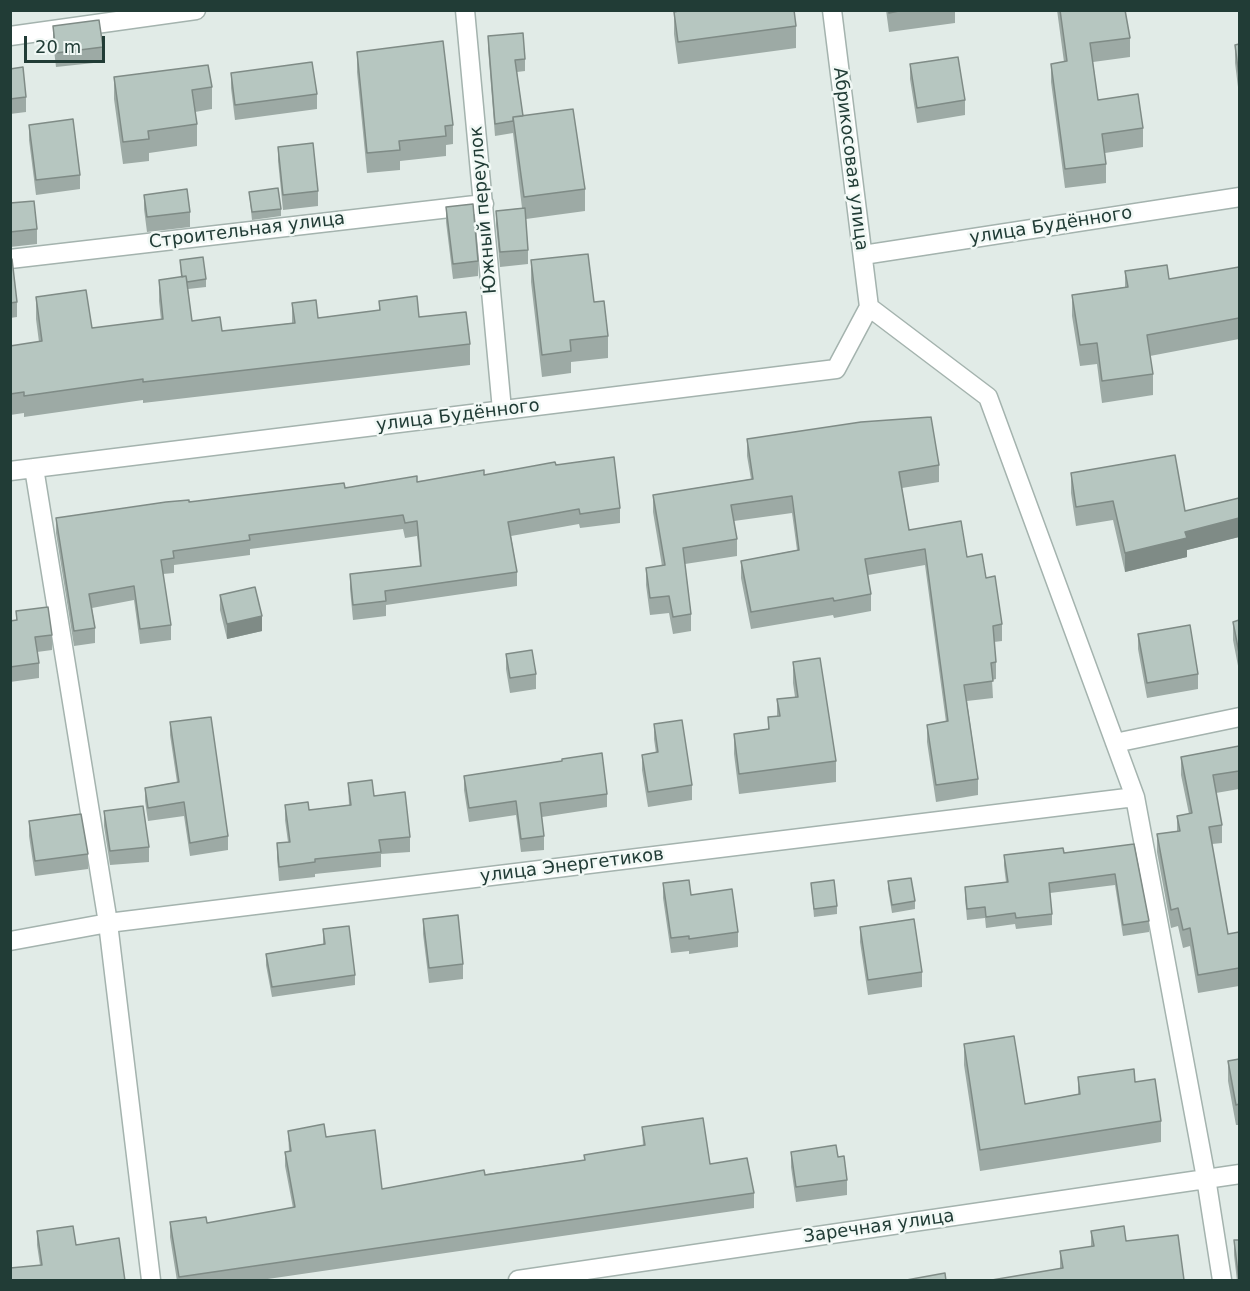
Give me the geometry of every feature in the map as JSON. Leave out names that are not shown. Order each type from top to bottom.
[{"type":"street","points":[[10,36],[196,10]]},
{"type":"street","name":"Южный переулок","points":[[465,10],[502,410]]},
{"type":"street","name":"Абрикосовая улица","points":[[832,10],[869,308]]},
{"type":"street","name":"улица Будённого","points":[[863,255],[1239,197]]},
{"type":"street","name":"Строительная улица","points":[[10,259],[484,204]]},
{"type":"street","points":[[869,308],[988,397],[1135,797],[1206,1178],[1222,1281]]},
{"type":"street","name":"улица Будённого","points":[[10,471],[836,369],[869,308]]},
{"type":"street","points":[[34,468],[108,923],[151,1281]]},
{"type":"street","points":[[1115,743],[1239,717]]},
{"type":"street","name":"улица Энергетиков","points":[[10,941],[108,923],[1135,797]]},
{"type":"street","name":"Заречная улица","points":[[518,1281],[1239,1174]]},
{"type":"building","points":[[683,10],[794,10],[796,26],[678,42],[674,12]]},
{"type":"building","points":[[1060,10],[1125,10],[1130,38],[1090,43],[1098,100],[1138,94],[1143,128],[1102,134],[1106,164],[1065,169],[1051,64],[1067,61]]},
{"type":"building","points":[[99,20],[103,47],[56,53],[53,26]]},
{"type":"building","points":[[523,33],[525,59],[515,60],[523,116],[513,117],[513,121],[495,124],[488,36]]},
{"type":"building","points":[[443,41],[453,125],[445,126],[446,136],[399,141],[400,150],[367,153],[357,52]]},
{"type":"building","points":[[1239,44],[1239,76],[1235,45]]},
{"type":"building","points":[[958,57],[965,100],[917,108],[910,64]]},
{"type":"building","points":[[312,62],[317,94],[235,105],[231,73]]},
{"type":"building","points":[[208,65],[212,87],[192,90],[197,124],[148,131],[149,139],[123,142],[114,77]]},
{"type":"building","points":[[23,67],[26,97],[10,99],[10,69]]},
{"type":"building","points":[[573,109],[585,189],[524,197],[513,117]]},
{"type":"building","points":[[73,119],[80,175],[36,180],[29,125]]},
{"type":"building","points":[[313,143],[318,191],[283,195],[278,147]]},
{"type":"building","points":[[278,188],[281,209],[252,212],[249,192]]},
{"type":"building","points":[[187,189],[190,212],[147,217],[144,195]]},
{"type":"building","points":[[34,201],[37,229],[10,232],[10,203]]},
{"type":"building","points":[[473,204],[478,261],[453,264],[446,207]]},
{"type":"building","points":[[525,208],[528,250],[500,252],[496,211]]},
{"type":"building","points":[[588,254],[594,302],[604,301],[608,336],[570,340],[571,351],[542,355],[531,260]]},
{"type":"building","points":[[203,257],[206,279],[187,282],[186,276],[182,277],[180,260]]},
{"type":"building","points":[[10,259],[12,259],[17,302],[10,303]]},
{"type":"building","points":[[1167,265],[1169,279],[1239,267],[1239,318],[1147,335],[1153,374],[1102,381],[1097,343],[1080,345],[1072,295],[1128,287],[1125,271]]},
{"type":"building","points":[[186,276],[192,321],[220,317],[222,331],[295,323],[292,303],[316,300],[318,318],[380,310],[379,301],[417,296],[419,317],[466,312],[470,344],[143,382],[143,379],[24,396],[24,392],[10,394],[10,346],[42,341],[36,297],[86,290],[92,328],[163,319],[159,280]]},
{"type":"building","points":[[931,417],[939,465],[899,472],[909,530],[961,521],[967,557],[982,554],[986,578],[995,576],[1002,624],[993,626],[996,662],[991,663],[993,681],[964,685],[978,779],[936,785],[927,725],[948,721],[925,549],[865,559],[871,594],[751,612],[741,561],[799,550],[792,496],[731,505],[737,539],[683,548],[691,614],[673,617],[669,596],[650,598],[646,568],[665,565],[653,495],[753,479],[747,439],[861,422]]},
{"type":"building","points":[[1175,455],[1185,511],[1239,498],[1239,518],[1185,532],[1187,538],[1125,553],[1113,501],[1076,507],[1071,473]]},
{"type":"building","points":[[614,457],[620,508],[580,514],[579,509],[508,522],[517,572],[385,591],[386,601],[353,605],[350,574],[421,566],[417,521],[405,523],[403,515],[249,535],[250,540],[173,551],[174,558],[161,560],[171,625],[140,629],[134,586],[89,594],[95,628],[74,631],[56,518],[166,502],[189,500],[189,502],[344,483],[345,488],[417,476],[417,482],[484,470],[484,475],[555,462],[556,465]]},
{"type":"building","points":[[255,587],[262,616],[227,624],[220,595]]},
{"type":"building","points":[[48,607],[52,635],[35,637],[39,663],[10,667],[10,621],[17,620],[16,611]]},
{"type":"building","points":[[1239,620],[1239,653],[1233,622]]},
{"type":"building","points":[[1190,625],[1198,674],[1147,683],[1138,634]]},
{"type":"building","points":[[532,650],[536,674],[510,678],[506,654]]},
{"type":"building","points":[[820,658],[836,761],[739,774],[734,734],[769,729],[768,717],[780,716],[777,699],[798,697],[793,662]]},
{"type":"building","points":[[211,717],[228,836],[190,843],[184,802],[148,808],[145,788],[179,782],[170,722]]},
{"type":"building","points":[[682,720],[692,785],[648,792],[642,755],[658,752],[654,724]]},
{"type":"building","points":[[1239,746],[1239,771],[1213,775],[1222,825],[1209,827],[1228,934],[1239,932],[1239,968],[1198,975],[1190,928],[1183,930],[1178,908],[1171,910],[1157,834],[1180,831],[1177,816],[1192,813],[1181,757]]},
{"type":"building","points":[[602,753],[607,794],[540,803],[544,836],[521,839],[516,801],[469,808],[464,776]]},
{"type":"building","points":[[372,780],[374,796],[405,792],[410,837],[379,840],[381,852],[315,859],[315,862],[279,867],[277,843],[290,842],[285,805],[308,802],[309,810],[351,805],[348,783]]},
{"type":"building","points":[[143,806],[149,847],[110,851],[104,811]]},
{"type":"building","points":[[81,814],[88,854],[35,861],[29,821]]},
{"type":"building","points":[[1134,844],[1149,921],[1123,925],[1115,874],[1049,883],[1052,914],[1016,918],[1015,913],[986,917],[985,907],[967,909],[965,887],[1008,882],[1004,855],[1063,848],[1064,853]]},
{"type":"building","points":[[911,878],[915,901],[892,905],[888,881]]},
{"type":"building","points":[[689,880],[691,895],[732,889],[738,932],[689,939],[689,936],[671,938],[663,883]]},
{"type":"building","points":[[834,880],[837,906],[814,909],[811,883]]},
{"type":"building","points":[[458,915],[463,964],[429,968],[423,919]]},
{"type":"building","points":[[914,919],[922,972],[868,980],[860,927]]},
{"type":"building","points":[[349,926],[355,975],[272,987],[266,954],[325,944],[323,929]]},
{"type":"building","points":[[1014,1036],[1025,1104],[1080,1094],[1078,1077],[1134,1069],[1135,1082],[1155,1079],[1161,1121],[980,1150],[964,1044]]},
{"type":"building","points":[[1239,1059],[1239,1104],[1236,1105],[1228,1061]]},
{"type":"building","points":[[703,1118],[710,1164],[747,1158],[754,1193],[179,1277],[170,1222],[206,1217],[207,1223],[295,1207],[285,1152],[291,1151],[288,1131],[324,1124],[326,1137],[375,1130],[382,1189],[484,1170],[485,1175],[585,1160],[584,1155],[645,1145],[642,1127]]},
{"type":"building","points":[[836,1145],[838,1157],[844,1156],[847,1180],[796,1187],[791,1152]]},
{"type":"building","points":[[73,1226],[76,1245],[119,1238],[125,1281],[10,1281],[10,1268],[42,1265],[37,1231]]},
{"type":"building","points":[[1124,1226],[1126,1241],[1178,1235],[1184,1280],[986,1281],[1063,1268],[1060,1251],[1094,1246],[1091,1231]]},
{"type":"building","points":[[1234,1240],[1239,1240],[1239,1281]]},
{"type":"building","points":[[945,1273],[946,1281],[901,1281]]}]
